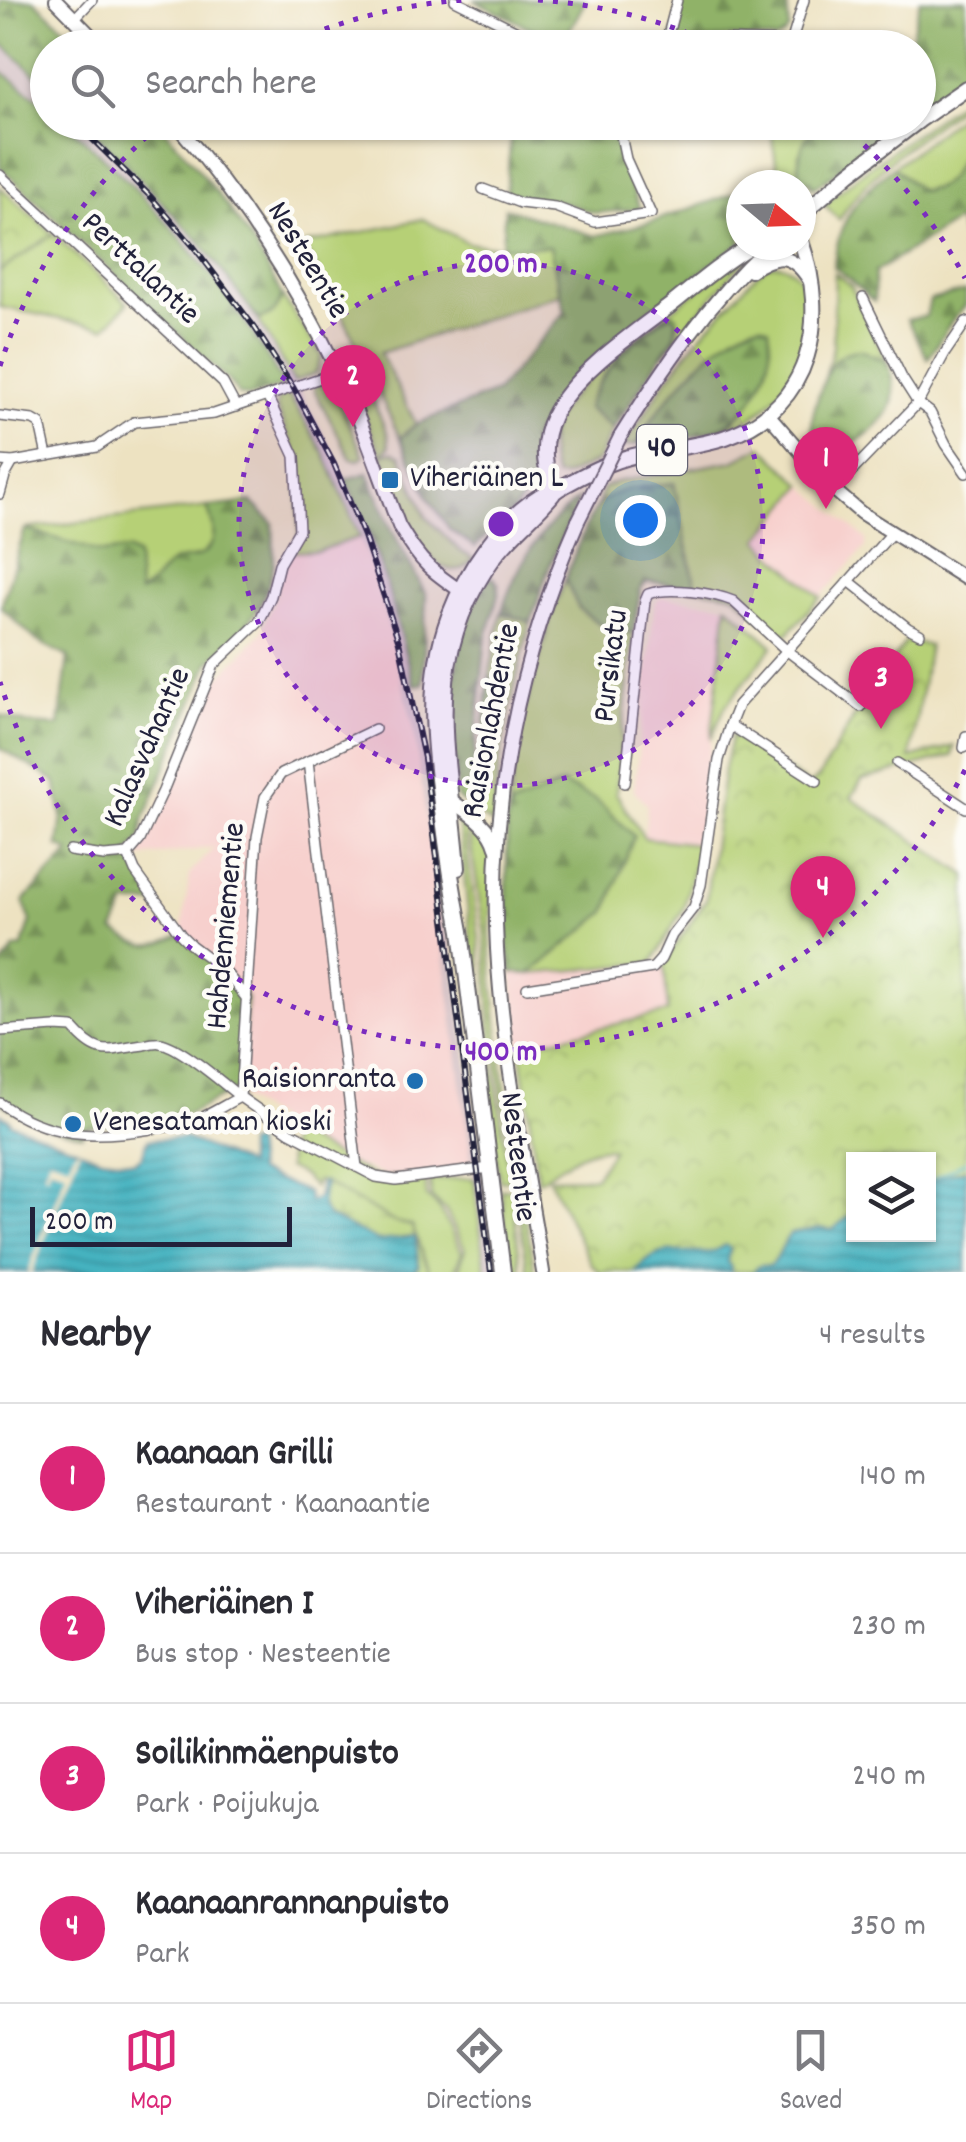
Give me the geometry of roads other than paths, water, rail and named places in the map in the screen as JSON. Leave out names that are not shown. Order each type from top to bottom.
[{"type":"main road","points":[[56,0],[86,30]]},
{"type":"main road","points":[[936,109],[966,88]]},
{"type":"main road","name":"Nesteentie","points":[[190,140],[255,226],[298,295],[338,372],[400,526],[426,566],[465,594]]},
{"type":"main road","points":[[816,202],[894,140]]},
{"type":"main road","points":[[732,283],[775,258],[798,265],[812,286]]},
{"type":"main road","points":[[557,490],[546,472],[546,440],[554,414],[572,388],[632,334],[732,260]]},
{"type":"main road","name":"Raisionlahdentie","points":[[543,1272],[511,1073],[497,948],[497,854],[506,767],[524,675],[543,608],[578,521],[620,437],[666,365],[754,260]]},
{"type":"main road","name":"40","points":[[465,594],[484,551],[507,524],[541,495],[616,460],[743,430],[780,401],[795,382],[808,353],[814,322],[808,260]]},
{"type":"main road","points":[[767,413],[834,490],[861,513],[966,579]]},
{"type":"main road","name":"Nesteentie","points":[[465,594],[442,637],[433,683],[432,720],[503,1272]]},
{"type":"main road","name":"Nesteentie","points":[[460,931],[460,885],[444,688],[465,594]]},
{"type":"main road","points":[[439,792],[492,834],[497,854]]},
{"type":"street","points":[[74,18],[92,0]]},
{"type":"street","points":[[455,0],[515,30]]},
{"type":"street","points":[[669,30],[677,0]]},
{"type":"street","points":[[795,30],[804,0]]},
{"type":"street","points":[[483,189],[520,203],[555,206],[595,222],[651,214],[626,159],[622,140]]},
{"type":"street","name":"Perttalantie","points":[[0,175],[223,383],[236,407]]},
{"type":"street","points":[[862,298],[918,403],[930,412],[966,474]]},
{"type":"street","points":[[834,490],[918,403],[944,353],[966,322]]},
{"type":"street","points":[[0,494],[7,462],[97,447],[134,422],[214,414],[338,372]]},
{"type":"street","name":"Kalasvahantie","points":[[70,852],[128,854],[140,840],[214,665],[259,622],[271,596],[279,564],[299,530],[295,456],[268,396]]},
{"type":"street","points":[[0,416],[40,424],[47,456]]},
{"type":"street","points":[[527,988],[653,968],[661,959],[672,934],[694,907],[702,884],[720,760],[738,706],[892,534]]},
{"type":"street","points":[[849,581],[920,634]]},
{"type":"street","name":"Pursikatu","points":[[625,784],[644,601],[648,594],[656,590],[724,597],[786,650]]},
{"type":"street","points":[[786,650],[861,707]]},
{"type":"street","points":[[730,725],[816,780]]},
{"type":"street","name":"Hahdenniementie","points":[[240,1097],[257,836],[265,797],[280,774],[374,729]]},
{"type":"street","points":[[966,736],[966,748]]},
{"type":"street","points":[[308,761],[357,1167]]},
{"type":"street","points":[[898,764],[966,808]]},
{"type":"street","name":"Kalasvahantie","points":[[128,854],[135,871],[190,946],[223,969],[247,999]]},
{"type":"street","points":[[0,1031],[74,1028],[85,1041],[108,1052],[159,1042],[175,1048],[290,1132],[376,1177],[396,1180],[490,1168]]},
{"type":"street","points":[[0,1103],[17,1116],[44,1127],[83,1136],[192,1122],[240,1097]]},
{"type":"water","points":[[0,1113],[10,1123],[101,1158],[135,1162],[148,1140],[185,1138],[247,1165],[247,1144],[254,1143],[257,1172],[307,1192],[309,1202],[317,1198],[321,1182],[325,1183],[322,1205],[329,1217],[378,1241],[415,1237],[419,1266],[413,1272],[0,1272]]},
{"type":"water","points":[[966,1170],[966,1272],[753,1272],[758,1266],[773,1263],[790,1234],[820,1228],[832,1230],[846,1219],[846,1242],[936,1242],[936,1179]]},
{"type":"water","points":[[725,1245],[730,1248],[727,1262],[731,1272],[634,1272],[661,1253],[702,1253]]},
{"type":"waterway","points":[[936,1177],[966,1161]]},
{"type":"railway","points":[[93,140],[151,197],[255,328],[293,387],[334,464],[364,536],[399,642],[424,758],[491,1272]]},
{"type":"place","name":"Viheriäinen I","points":[[353,427]]},
{"type":"place","name":"Viheriäinen L","points":[[390,480]]},
{"type":"place","name":"Kaanaan Grilli","points":[[826,509]]},
{"type":"place","name":"Soilikinmäenpuisto","points":[[881,729]]},
{"type":"place","name":"Kaanaanrannanpuisto","points":[[823,938]]},
{"type":"place","name":"Raisionranta","points":[[415,1081]]},
{"type":"place","name":"Venesataman kioski","points":[[73,1124]]}]
